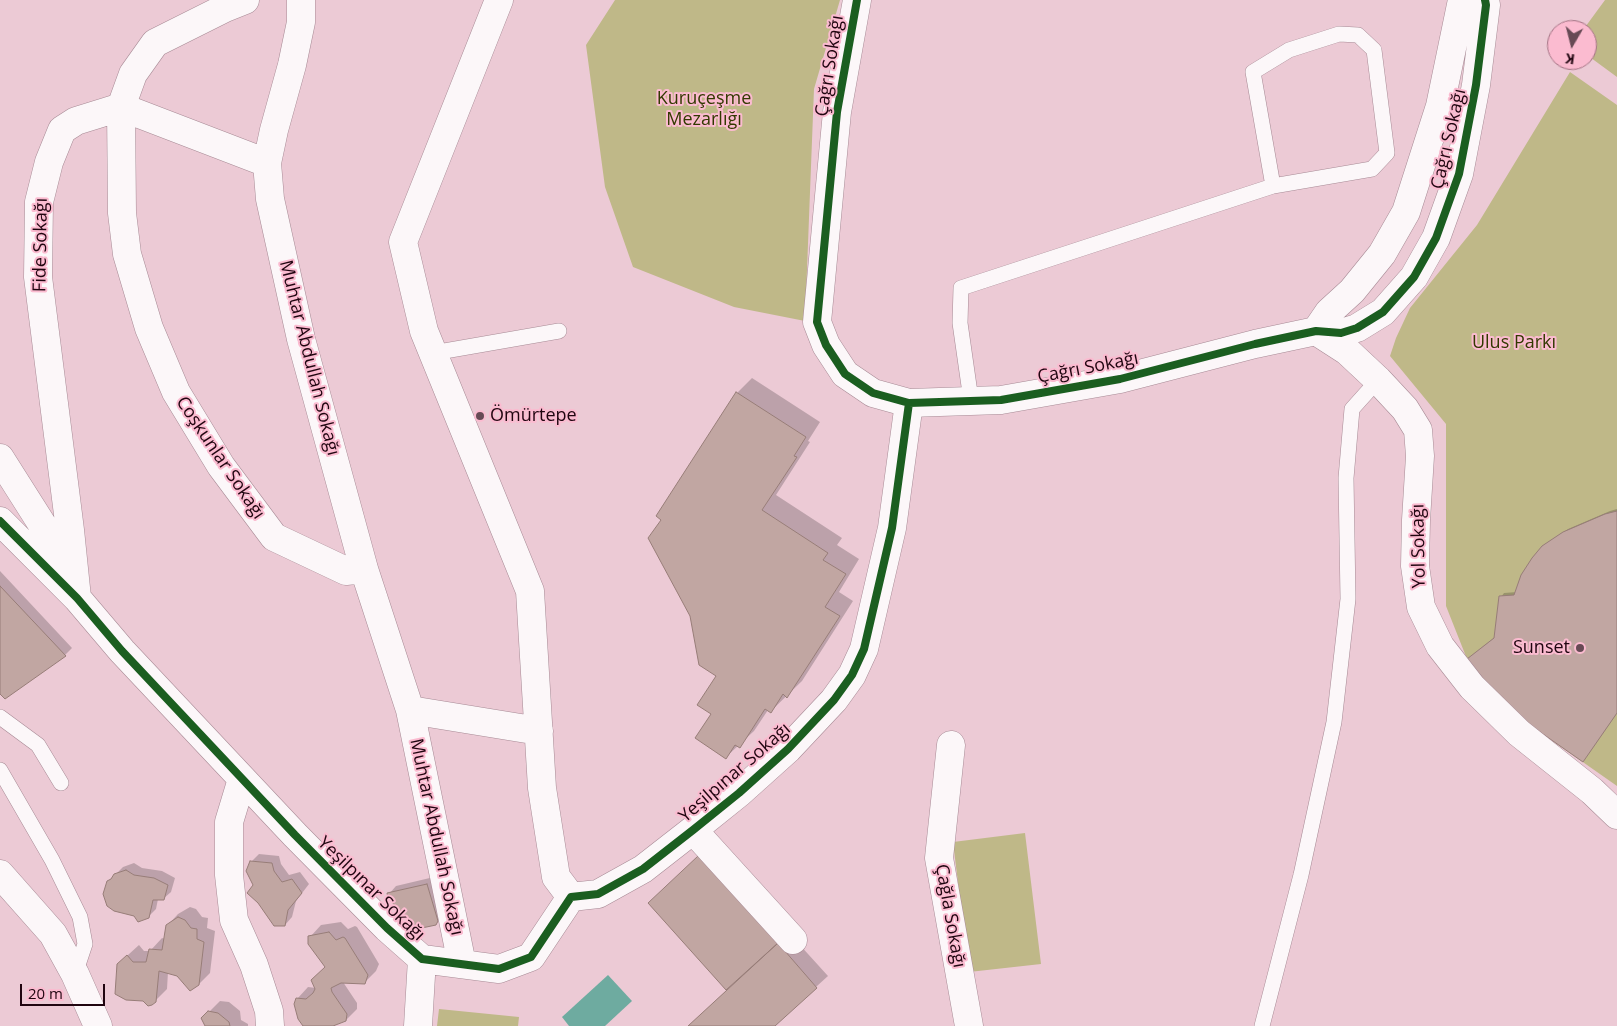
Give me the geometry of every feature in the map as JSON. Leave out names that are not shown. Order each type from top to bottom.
[{"type":"street","points":[[245,0],[208,16],[155,43],[133,74],[121,107],[266,163]]},
{"type":"street","name":"Muhtar Abdullah Sokağı","points":[[301,0],[301,22],[292,65],[266,163],[270,199],[301,339],[364,569],[410,710],[462,964]]},
{"type":"street","points":[[499,0],[403,242],[424,331],[530,591],[542,788],[556,877],[571,896]]},
{"type":"street","name":"Çağrı Sokağı","points":[[857,0],[837,112],[818,322],[826,345],[844,374],[873,393],[909,403],[1001,400],[1120,379],[1255,344],[1316,331],[1341,333],[1357,328],[1383,312],[1414,277],[1436,238],[1459,174],[1476,85],[1486,5],[1485,0]]},
{"type":"street","name":"Çağrı Sokağı","points":[[1316,331],[1329,312],[1352,291],[1382,254],[1406,212],[1440,106],[1462,0]]},
{"type":"street","name":"Coşkunlar Sokağı","points":[[121,107],[122,213],[127,254],[148,328],[176,392],[221,466],[274,538],[346,571],[364,569]]},
{"type":"street","name":"Fide Sokağı","points":[[75,586],[70,530],[38,277],[39,202],[49,162],[62,130],[76,121],[121,107]]},
{"type":"street","name":"Yol Sokağı","points":[[1316,331],[1347,351],[1378,380],[1405,409],[1418,430],[1420,456],[1415,566],[1421,607],[1440,646],[1472,687],[1519,732],[1592,791],[1617,815]]},
{"type":"street","name":"Yeşilpınar Sokağı","points":[[0,521],[75,586],[122,651],[295,835],[387,928],[422,959],[499,968],[531,957],[571,896],[598,894],[643,869],[693,830],[739,793],[788,749],[834,700],[852,675],[864,649],[892,528],[909,403]]},
{"type":"street","points":[[0,458],[75,586]]},
{"type":"street","name":"Muhtar Abdullah Sokağı","points":[[410,710],[538,731]]},
{"type":"street","name":"Çağla Sokağı","points":[[951,745],[939,858],[968,1026]]},
{"type":"street","points":[[242,779],[229,822],[229,875],[234,920],[254,965],[269,1011],[270,1026]]},
{"type":"street","points":[[693,830],[793,940]]},
{"type":"street","points":[[0,874],[52,934],[75,974],[98,1026]]},
{"type":"street","points":[[418,1026],[422,959]]},
{"type":"lane","points":[[971,400],[960,323],[962,288],[1273,186],[1372,170],[1387,153],[1374,50],[1358,35],[1339,34],[1289,50],[1253,72],[1273,186]]},
{"type":"lane","points":[[433,353],[559,331]]},
{"type":"lane","points":[[1262,1026],[1301,875],[1334,722],[1348,599],[1346,478],[1352,409],[1378,380]]},
{"type":"lane","points":[[0,717],[38,745],[61,783]]},
{"type":"lane","points":[[0,770],[52,860],[80,917],[85,944],[75,974]]},
{"type":"green space","name":"Kuruçeşme Mezarlığı","points":[[615,0],[840,0],[814,89],[805,321],[734,307],[633,267],[605,187],[586,45]]},
{"type":"green space","points":[[1605,0],[1617,0],[1617,77],[1597,62],[1597,20],[1590,20]]},
{"type":"green space","name":"Ulus Parkı","points":[[1570,72],[1617,105],[1617,786],[1510,711],[1467,659],[1446,606],[1446,424],[1390,356],[1410,308],[1477,225]]},
{"type":"green space","points":[[1025,833],[1041,964],[969,972],[953,842]]},
{"type":"green space","points":[[439,1009],[519,1017],[518,1026],[437,1026]]},
{"type":"shaded area","points":[[608,975],[632,1001],[605,1026],[569,1026],[562,1017]]},
{"type":"building","points":[[736,392],[806,437],[794,456],[797,457],[762,510],[828,553],[823,560],[846,574],[825,607],[840,616],[787,698],[783,694],[771,713],[765,709],[740,748],[735,745],[726,759],[695,738],[711,714],[697,705],[716,676],[699,665],[690,616],[648,538],[661,520],[656,516]]},
{"type":"building","points":[[1617,511],[1617,713],[1583,762],[1510,711],[1467,659],[1494,638],[1499,596],[1514,595],[1521,575],[1542,546],[1563,532],[1605,514]]},
{"type":"building","points":[[0,586],[66,656],[5,699],[0,694]]},
{"type":"building","points":[[698,856],[778,943],[726,990],[648,903]]},
{"type":"building","points":[[250,861],[272,863],[274,871],[282,882],[292,879],[302,893],[288,910],[285,926],[274,926],[258,903],[247,893],[253,885],[246,871]]},
{"type":"building","points":[[126,870],[134,875],[154,878],[168,885],[164,900],[153,900],[149,918],[138,922],[134,916],[114,911],[107,906],[103,894],[107,881],[114,874]]},
{"type":"building","points":[[427,884],[438,921],[436,925],[417,929],[388,898],[387,893]]},
{"type":"building","points":[[178,917],[185,920],[191,928],[197,929],[197,939],[204,942],[199,985],[190,991],[177,976],[159,971],[156,1002],[152,1005],[148,1006],[143,1001],[126,1000],[115,994],[117,964],[127,955],[133,962],[146,962],[149,949],[162,950],[166,925]]},
{"type":"building","points":[[329,932],[336,940],[345,938],[368,975],[365,984],[341,983],[331,988],[347,1014],[346,1021],[333,1026],[303,1026],[298,1019],[294,1004],[296,998],[306,999],[313,993],[315,989],[311,980],[325,967],[308,944],[308,936]]},
{"type":"building","points":[[778,943],[817,988],[775,1026],[688,1026]]},
{"type":"building","points":[[208,1011],[218,1013],[229,1022],[230,1026],[205,1026],[201,1018]]},
{"type":"cycle path","points":[[857,0],[837,112],[817,322],[826,345],[845,374],[873,393],[909,403],[1001,400],[1120,379],[1255,344],[1316,331],[1341,333],[1357,328],[1383,312],[1414,277],[1436,238],[1459,174],[1476,85],[1486,5],[1485,0]]},
{"type":"cycle path","points":[[0,521],[77,598],[122,651],[295,835],[387,928],[422,959],[499,969],[531,957],[571,897],[598,894],[643,869],[693,830],[739,793],[788,749],[834,700],[852,675],[864,649],[892,528],[909,403]]},
{"type":"place","name":"Ömürtepe","points":[[480,416]]},
{"type":"place","name":"Sunset","points":[[1580,648]]}]
